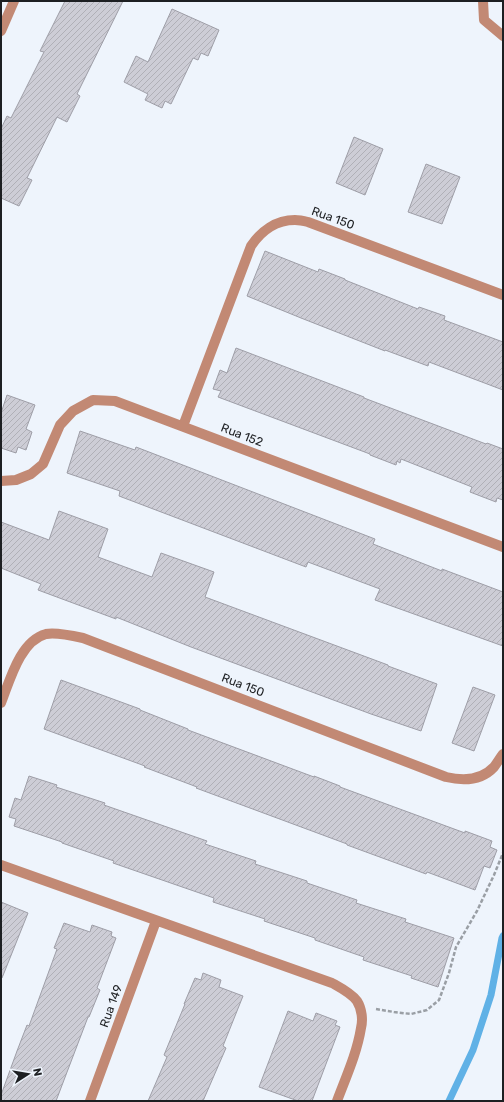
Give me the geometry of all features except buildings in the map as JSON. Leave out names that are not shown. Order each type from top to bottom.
[{"type":"street","points":[[1,31],[14,1]]},
{"type":"street","points":[[483,1],[484,20],[503,36]]},
{"type":"street","name":"Rua 150","points":[[183,426],[251,246],[264,230],[273,225],[295,220],[308,222],[503,295]]},
{"type":"street","name":"Rua 152","points":[[1,481],[16,480],[31,474],[43,464],[60,425],[73,410],[93,400],[115,401],[503,547]]},
{"type":"street","name":"Rua 150","points":[[1,703],[18,660],[29,644],[38,637],[47,634],[65,634],[83,638],[446,777],[457,780],[470,780],[481,776],[493,767],[503,754]]},
{"type":"street","points":[[1,865],[332,983],[349,993],[357,1002],[361,1013],[362,1027],[337,1101]]},
{"type":"street","name":"Rua 149","points":[[90,1101],[156,921]]},
{"type":"path","points":[[357,1002],[376,1009],[411,1014],[427,1010],[440,1000],[456,947],[477,911],[503,852]]},
{"type":"waterway","points":[[449,1101],[473,1050],[491,995],[503,936]]}]
